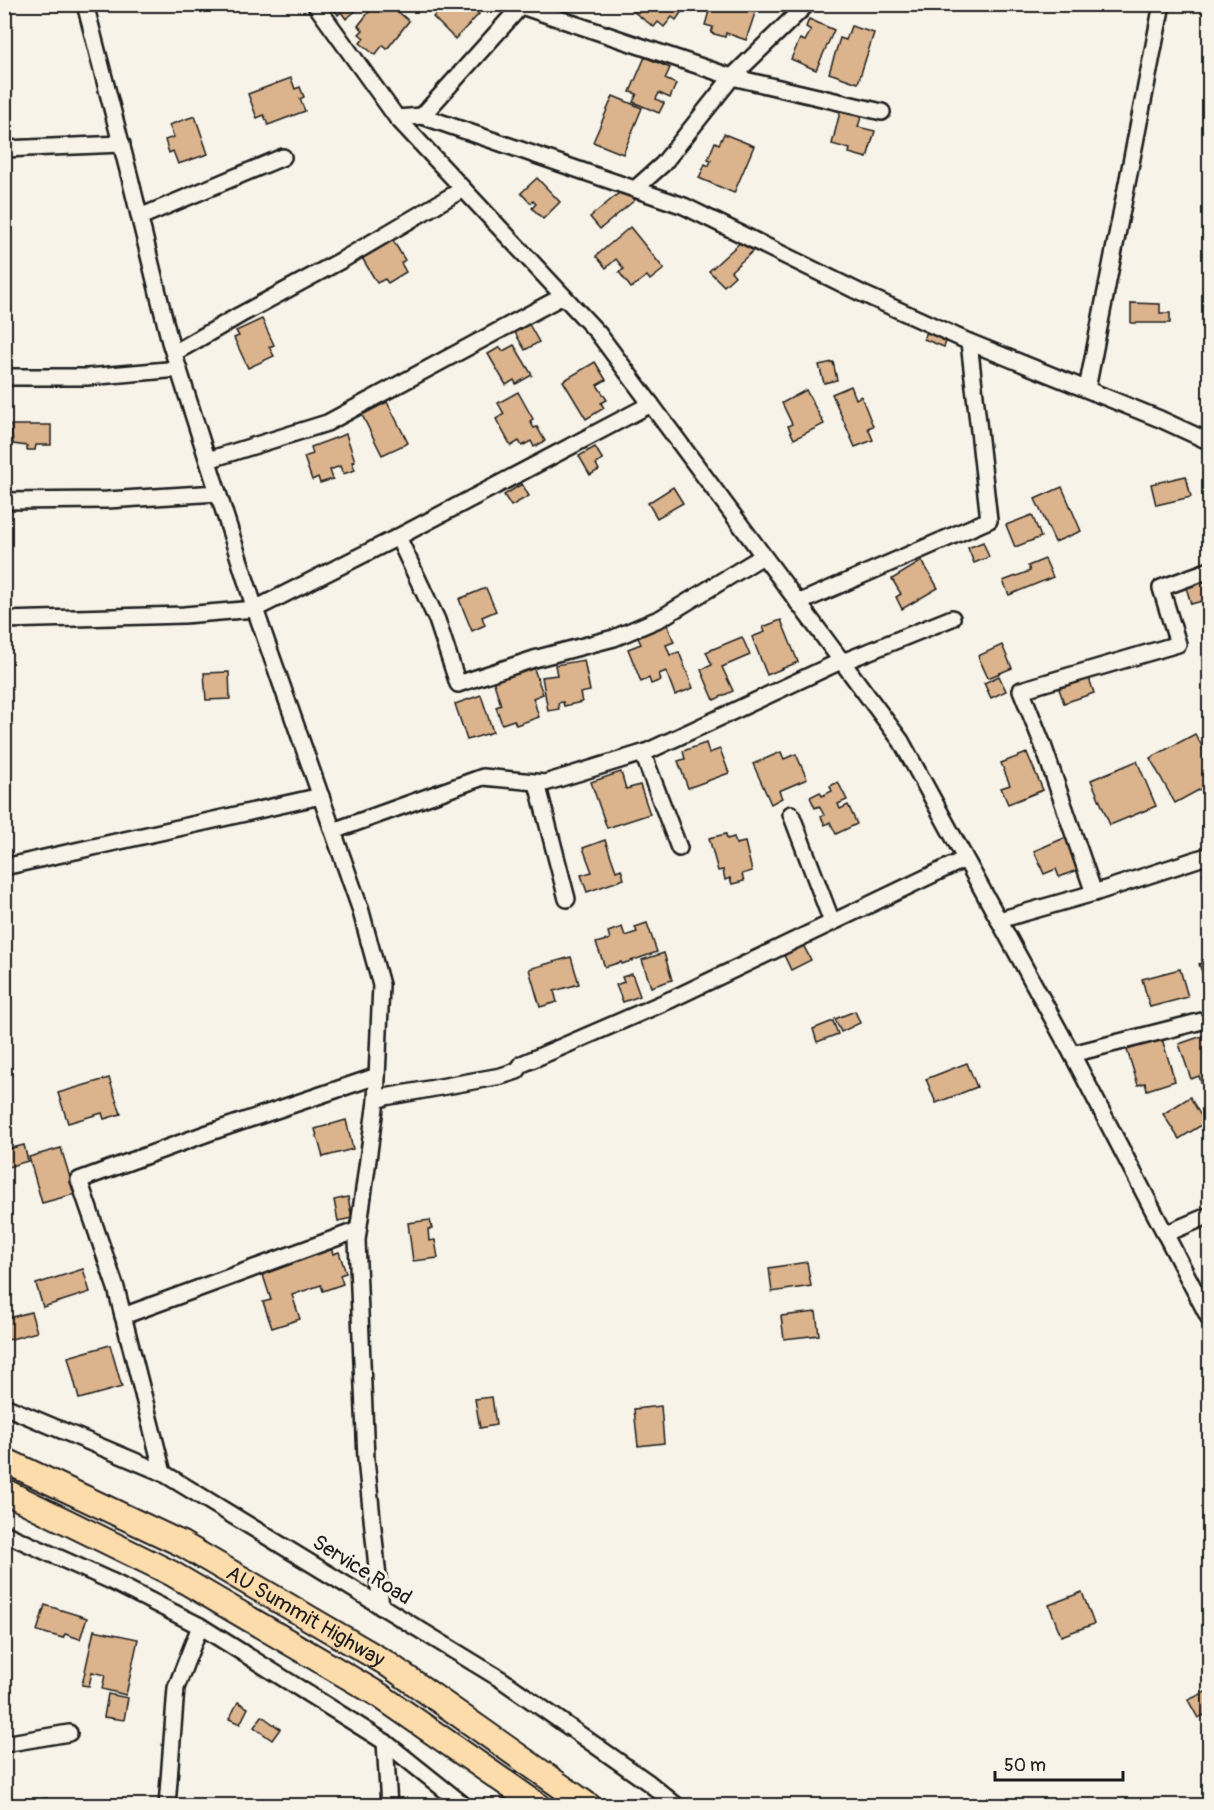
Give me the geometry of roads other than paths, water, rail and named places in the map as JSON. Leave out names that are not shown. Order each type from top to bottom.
[{"type":"main road","name":"AU Summit Highway","points":[[4,1460],[182,1544],[386,1663],[589,1806]]},
{"type":"main road","name":"AU Summit Highway","points":[[4,1491],[171,1573],[379,1695],[539,1806]]},
{"type":"street","points":[[85,4],[174,353],[255,609],[360,908],[381,986],[376,1101],[357,1240],[366,1459],[381,1606]]},
{"type":"street","points":[[315,4],[397,118],[598,333],[901,741],[1072,1054],[1209,1320]]},
{"type":"street","points":[[635,189],[663,164],[732,77],[807,4]]},
{"type":"street","points":[[1087,389],[1162,4]]},
{"type":"street","points":[[422,116],[521,6],[732,77],[882,112]]},
{"type":"street","points":[[397,118],[422,116],[684,206],[861,293],[969,342],[1087,389],[1208,444]]},
{"type":"street","points":[[4,149],[122,144]]},
{"type":"street","points":[[140,217],[283,157]]},
{"type":"street","points":[[174,353],[342,260],[463,189]]},
{"type":"street","points":[[208,460],[327,423],[563,296]]},
{"type":"street","points":[[798,603],[989,520],[969,342]]},
{"type":"street","points":[[4,377],[87,377],[179,369]]},
{"type":"street","points":[[4,620],[184,615],[255,609],[398,537],[651,404]]},
{"type":"street","points":[[4,501],[107,500],[218,493]]},
{"type":"street","points":[[398,537],[437,620],[458,684],[534,659],[614,638],[661,618],[763,556]]},
{"type":"street","points":[[1094,893],[1043,744],[1020,690],[1178,644],[1161,588],[1209,570]]},
{"type":"street","points":[[333,831],[483,777],[545,783],[643,754],[841,661],[952,618]]},
{"type":"street","points":[[643,754],[679,848]]},
{"type":"street","points":[[537,783],[567,899]]},
{"type":"street","points":[[4,867],[321,796]]},
{"type":"street","points":[[791,814],[832,922]]},
{"type":"street","points":[[999,920],[1094,893],[1209,855]]},
{"type":"street","points":[[376,1101],[386,1097],[518,1071],[522,1064],[672,999],[965,858]]},
{"type":"street","points":[[1072,1054],[1209,1019]]},
{"type":"street","points":[[163,1473],[116,1288],[79,1180],[377,1076]]},
{"type":"street","points":[[1165,1234],[1209,1215]]},
{"type":"street","points":[[123,1316],[358,1230]]},
{"type":"street","name":"Service Road","points":[[4,1406],[163,1473],[502,1680],[677,1806]]},
{"type":"street","points":[[4,1533],[111,1581],[200,1626],[385,1742],[465,1806]]},
{"type":"street","points":[[167,1806],[176,1688],[200,1626]]},
{"type":"street","points":[[4,1744],[69,1733]]},
{"type":"street","points":[[385,1742],[389,1806]]}]
